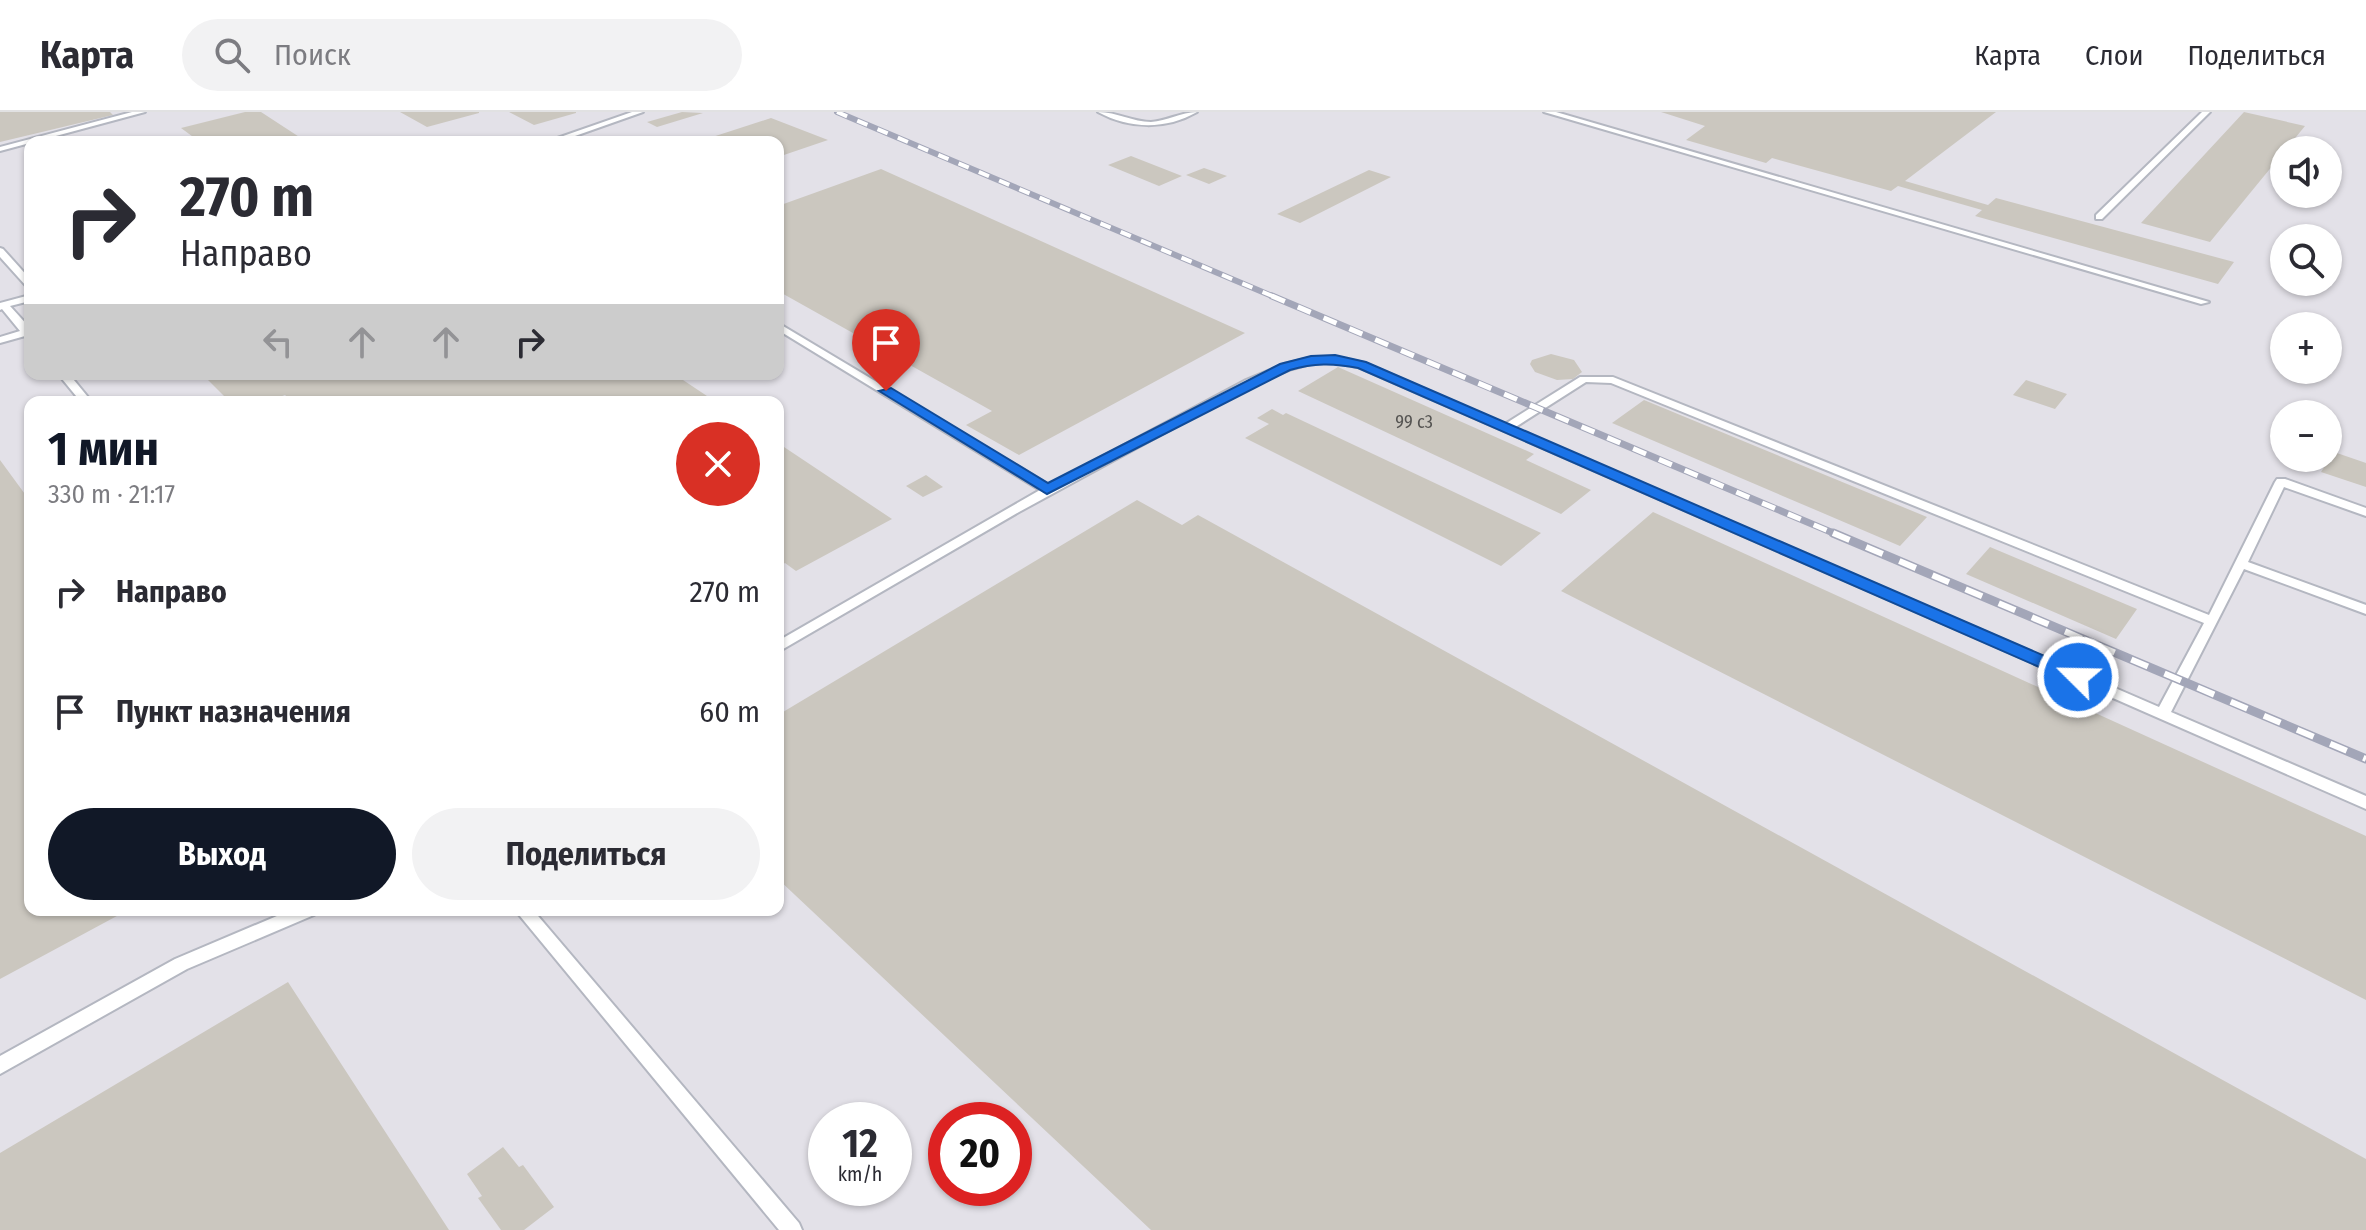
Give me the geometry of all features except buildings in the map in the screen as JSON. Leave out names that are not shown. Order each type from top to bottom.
[{"type":"lane","points":[[50,136],[141,112]]},
{"type":"lane","points":[[568,136],[639,112]]},
{"type":"lane","points":[[1102,112],[1142,125],[1157,126],[1193,112]]},
{"type":"lane","points":[[1548,112],[2204,302]]},
{"type":"lane","points":[[2099,217],[2206,112]]},
{"type":"lane","points":[[0,149],[24,143]]},
{"type":"lane","points":[[0,251],[24,278]]},
{"type":"lane","points":[[24,300],[2,306],[24,328]]},
{"type":"lane","points":[[784,330],[1047,489]]},
{"type":"lane","points":[[0,340],[24,334]]},
{"type":"lane","points":[[784,643],[1047,489],[1285,367],[1311,360],[1335,359],[1361,365],[2366,803]]},
{"type":"lane","points":[[1506,428],[1584,379],[1613,380],[2212,621]]},
{"type":"lane","points":[[68,380],[82,396]]},
{"type":"lane","points":[[2163,714],[2281,482],[2366,512]]},
{"type":"lane","points":[[2239,563],[2366,610]]},
{"type":"lane","points":[[0,1066],[181,964],[294,916]]},
{"type":"lane","points":[[528,916],[792,1230]]},
{"type":"shaded area","points":[[0,112],[2366,112],[2366,1230],[0,1230]]},
{"type":"railway","points":[[837,112],[1277,298]]},
{"type":"railway","points":[[1272,296],[1838,535]]},
{"type":"railway","points":[[1833,533],[2366,759]]},
{"type":"route","points":[[886,391],[1047,489],[1285,367],[1311,360],[1335,359],[1361,365],[2078,677]]}]
